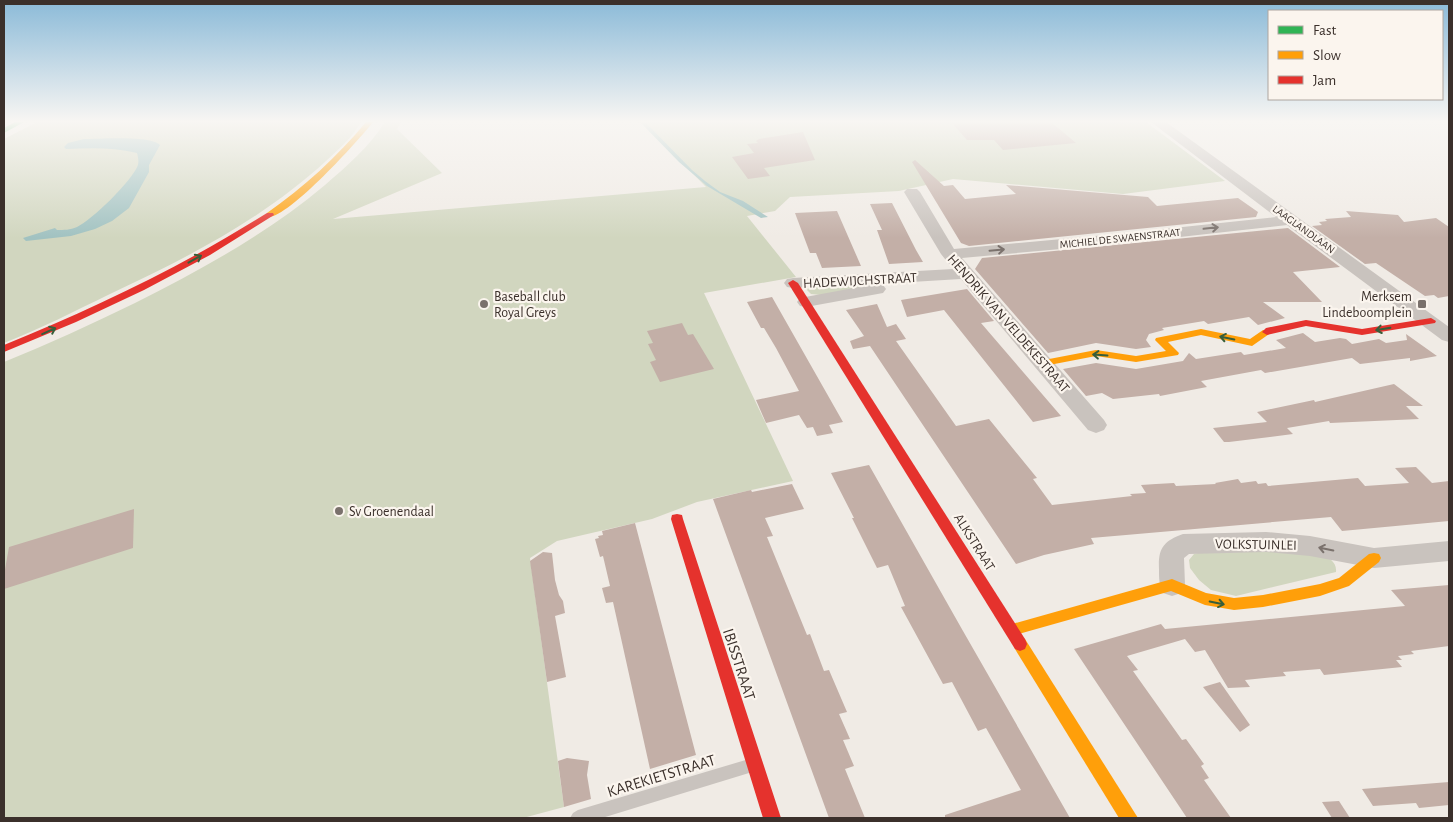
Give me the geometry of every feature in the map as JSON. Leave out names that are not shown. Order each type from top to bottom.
[{"type":"main road","points":[[4,350],[116,300],[184,265],[245,230],[283,204],[319,177],[336,160]]},
{"type":"main road","name":"ALKSTRAAT","points":[[793,283],[1129,818]]},
{"type":"main road","points":[[1044,363],[1096,353],[1136,360],[1174,353],[1160,340],[1201,332],[1252,343],[1270,330],[1306,323],[1362,332],[1431,321]]},
{"type":"main road","name":"IBISSTRAAT","points":[[677,519],[772,818]]},
{"type":"main road","points":[[1012,630],[1172,585],[1194,597],[1212,602],[1229,605],[1250,604],[1340,584],[1374,558]]},
{"type":"street","name":"LAAGLANDLAAN","points":[[1209,160],[1449,336]]},
{"type":"street","name":"HENDRIK VAN VELDEKESTRAAT","points":[[912,192],[949,254],[1096,425]]},
{"type":"street","name":"MICHIEL DE SWAENSTRAAT","points":[[949,254],[1118,239],[1291,220]]},
{"type":"street","name":"HADEWIJCHSTRAAT","points":[[793,283],[965,274]]},
{"type":"street","name":"HADEWIJCHSTRAAT","points":[[806,302],[898,285],[926,277]]},
{"type":"street","name":"VOLKSTUINLEI","points":[[1172,585],[1171,554],[1183,544],[1266,542],[1310,546],[1374,558],[1449,551]]},
{"type":"lane","name":"KAREKIETSTRAAT","points":[[578,818],[755,764]]},
{"type":"green space","points":[[4,160],[327,160],[276,201],[223,236],[57,320],[4,343]]},
{"type":"green space","name":"Sv Groenendaal","points":[[352,160],[429,160],[442,173],[333,219],[706,187],[680,160],[1197,160],[1225,181],[1123,194],[953,179],[899,191],[790,197],[775,211],[747,216],[796,277],[704,293],[793,481],[697,502],[652,519],[557,541],[530,558],[564,807],[523,818],[4,818],[4,362],[70,334],[135,303],[209,264],[257,235],[303,203]]},
{"type":"green space","points":[[892,282],[821,295],[811,294],[806,289],[807,287]]},
{"type":"green space","points":[[1292,551],[1312,553],[1326,557],[1335,565],[1336,572],[1236,596],[1211,590],[1199,580],[1190,568],[1189,560],[1194,554],[1202,552]]},
{"type":"water","points":[[138,160],[152,160],[149,172],[129,208],[112,221],[95,229],[71,236],[26,241],[23,238],[55,228],[57,230],[72,229],[84,223],[111,199],[128,180],[138,164]]},
{"type":"water","points":[[677,160],[683,160],[720,192],[743,201],[768,217],[761,218],[707,186]]},
{"type":"building","points":[[734,160],[813,160],[764,168],[770,176],[748,179]]},
{"type":"building","points":[[915,160],[944,186],[953,185],[965,199],[1016,194],[1006,185],[1148,197],[1157,206],[1238,198],[1258,212],[1256,217],[969,246],[961,243],[912,162]]},
{"type":"building","points":[[892,203],[923,262],[889,264],[877,230],[882,230],[870,204]]},
{"type":"building","points":[[837,211],[861,266],[822,268],[816,253],[810,253],[795,213]]},
{"type":"building","points":[[1346,211],[1398,215],[1404,222],[1436,218],[1449,227],[1449,296],[1438,298],[1434,295],[1425,296],[1376,263],[1365,264],[1312,226],[1322,225],[1319,222],[1327,221],[1325,219],[1351,217]]},
{"type":"building","points":[[1288,228],[1340,267],[1293,272],[1322,302],[1263,302],[1285,318],[1258,325],[1249,317],[1208,324],[1204,321],[1162,328],[1164,330],[1149,334],[1146,340],[1151,347],[1136,349],[1096,343],[1048,353],[975,269],[982,258]]},
{"type":"building","points":[[967,289],[994,321],[981,323],[1061,416],[1033,422],[944,310],[907,317],[901,300]]},
{"type":"building","points":[[772,297],[843,422],[829,425],[833,433],[817,436],[813,427],[807,428],[799,415],[766,423],[756,400],[799,391],[776,348],[764,328],[761,328],[747,302]]},
{"type":"building","points":[[877,304],[887,327],[896,324],[906,339],[896,341],[956,426],[989,419],[1037,478],[1033,479],[1052,505],[1132,496],[1130,494],[1146,493],[1141,485],[1156,484],[1174,483],[1176,486],[1216,484],[1238,479],[1241,483],[1256,481],[1258,484],[1266,483],[1268,486],[1358,478],[1365,486],[1409,483],[1395,468],[1416,467],[1432,483],[1449,481],[1449,521],[1342,531],[1331,517],[1091,538],[1094,544],[1044,555],[1016,564],[870,346],[853,349],[850,341],[864,336],[846,310]]},
{"type":"building","points":[[682,323],[688,335],[693,334],[714,369],[660,382],[650,362],[656,360],[648,344],[653,343],[647,331]]},
{"type":"building","points":[[1303,333],[1315,342],[1340,338],[1346,339],[1352,344],[1379,339],[1386,343],[1407,340],[1406,334],[1437,356],[1410,361],[1410,358],[1360,364],[1352,358],[1265,373],[1261,370],[1201,381],[1207,387],[1160,396],[1159,394],[1113,399],[1102,393],[1086,396],[1063,369],[1096,363],[1136,369],[1183,361],[1189,353],[1196,359],[1241,352],[1244,355],[1286,348],[1276,340]]},
{"type":"building","points":[[1394,384],[1423,406],[1406,406],[1419,419],[1330,423],[1329,421],[1287,428],[1293,434],[1229,442],[1224,442],[1213,428],[1267,422],[1257,412],[1314,400],[1315,402]]},
{"type":"building","points":[[869,465],[1070,818],[945,818],[945,815],[1021,790],[986,728],[978,731],[952,682],[943,684],[901,607],[905,606],[888,565],[877,568],[831,473]]},
{"type":"building","points":[[792,484],[804,509],[765,518],[773,536],[767,537],[807,635],[810,634],[824,671],[829,670],[847,712],[839,714],[850,739],[843,740],[854,766],[845,769],[865,818],[829,818],[713,499],[751,490],[752,492]]},
{"type":"building","points":[[134,509],[133,548],[4,589],[4,575],[9,547]]},
{"type":"building","points":[[635,523],[696,755],[650,769],[613,602],[606,603],[602,588],[610,586],[603,556],[600,557],[595,539],[603,535],[602,531]]},
{"type":"building","points":[[543,552],[552,553],[555,580],[559,595],[563,601],[565,613],[555,616],[566,677],[547,682],[530,561]]},
{"type":"building","points":[[1449,585],[1449,646],[1411,651],[1414,654],[1398,656],[1402,660],[1396,660],[1402,667],[1324,675],[1320,669],[1283,672],[1286,676],[1245,680],[1250,687],[1228,688],[1205,650],[1195,652],[1185,639],[1127,656],[1138,670],[1133,671],[1182,740],[1186,739],[1204,764],[1201,766],[1209,778],[1204,780],[1231,818],[1187,818],[1074,649],[1161,624],[1165,629],[1405,606],[1391,590]]},
{"type":"building","points":[[1220,682],[1250,725],[1240,732],[1203,687]]},
{"type":"building","points":[[567,758],[589,761],[587,775],[591,799],[564,807],[558,761]]},
{"type":"building","points":[[1449,782],[1449,805],[1419,808],[1416,803],[1373,806],[1362,789]]},
{"type":"building","points":[[1339,801],[1350,818],[1332,818],[1322,802]]},
{"type":"traffic: slow","points":[[270,215],[298,195],[336,160]]},
{"type":"traffic: slow","points":[[1044,363],[1096,353],[1136,359],[1174,353],[1160,340],[1201,332],[1252,343],[1267,332]]},
{"type":"traffic: slow","points":[[1012,630],[1172,585],[1205,599],[1234,604],[1263,601],[1320,590],[1344,582],[1374,558]]},
{"type":"traffic: slow","points":[[1020,644],[1129,818]]},
{"type":"traffic: jam","points":[[4,349],[107,305],[206,254],[270,215]]},
{"type":"traffic: jam","points":[[793,283],[1020,644]]},
{"type":"traffic: jam","points":[[1267,332],[1306,323],[1362,332],[1431,321]]},
{"type":"traffic: jam","points":[[677,519],[772,818]]},
{"type":"place","name":"Baseball club Royal Greys","points":[[484,304]]},
{"type":"place","name":"Merksem Lindeboomplein","points":[[1422,304]]},
{"type":"place","name":"Sv Groenendaal","points":[[339,511]]}]
